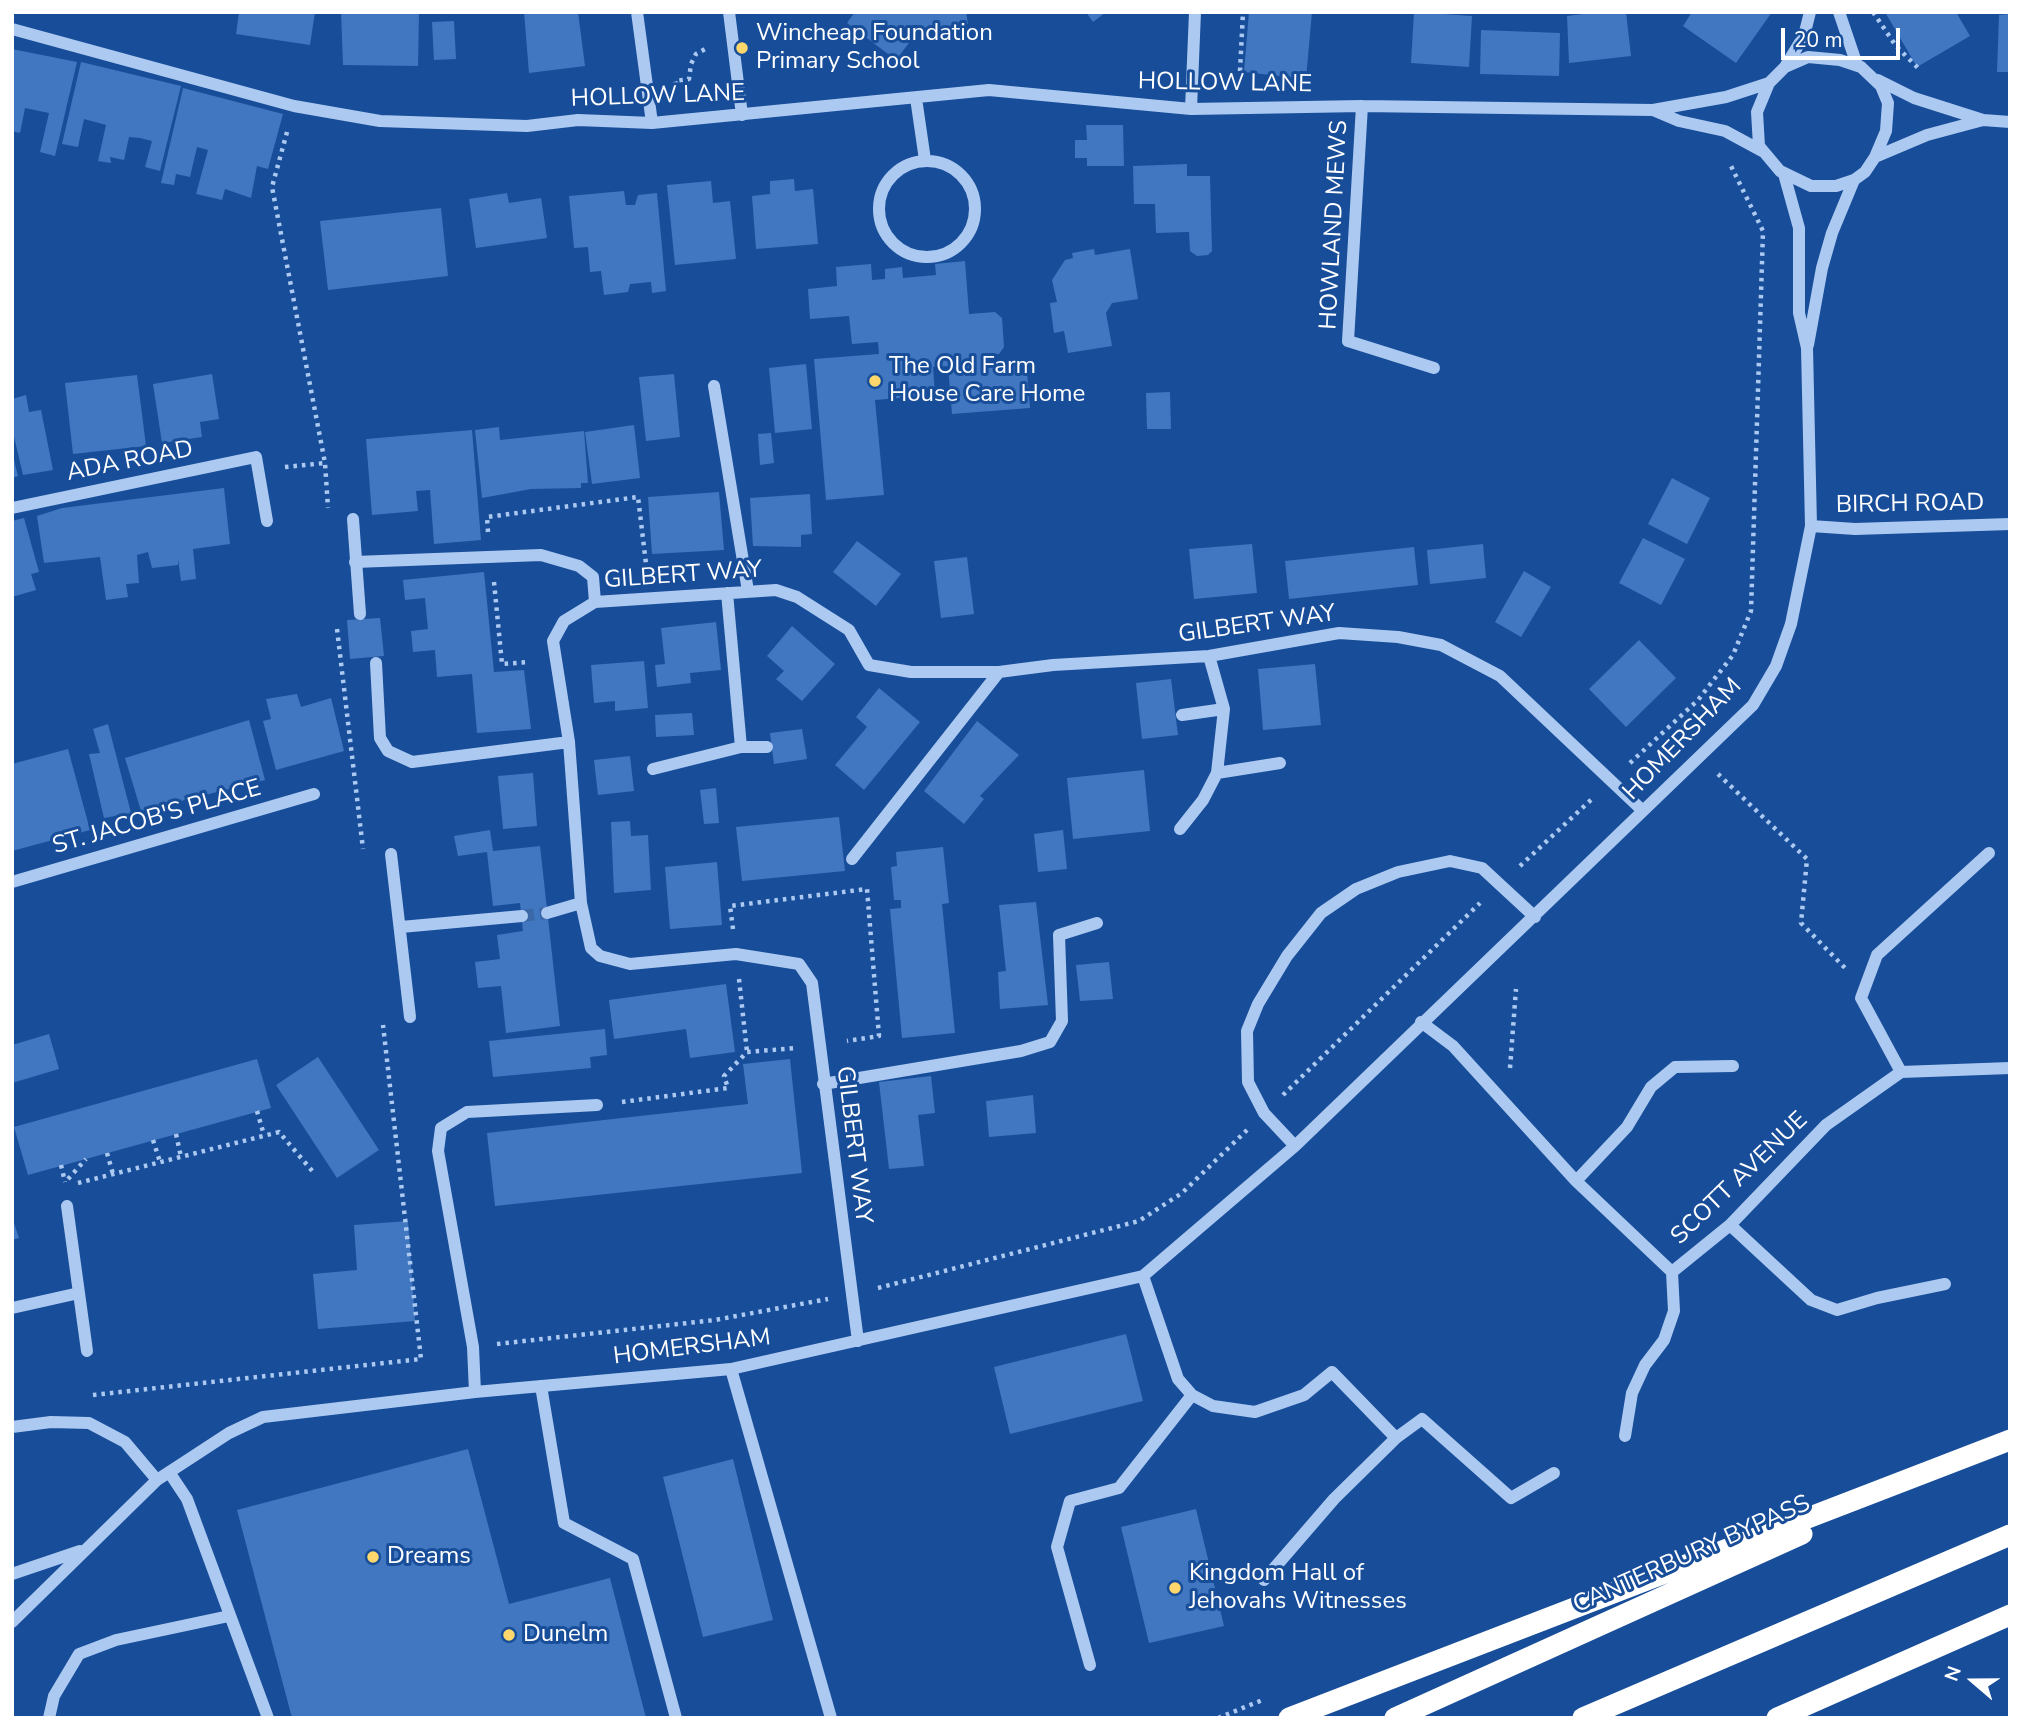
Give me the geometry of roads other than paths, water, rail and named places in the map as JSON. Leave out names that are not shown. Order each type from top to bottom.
[{"type":"highway","points":[[1289,1718],[2010,1440]]},
{"type":"highway","name":"CANTERBURY BYPASS","points":[[1395,1718],[2010,1440]]},
{"type":"highway","points":[[1583,1718],[2010,1535]]},
{"type":"highway","points":[[1777,1718],[2010,1615]]},
{"type":"street","points":[[637,12],[652,123]]},
{"type":"street","points":[[729,12],[742,115]]},
{"type":"street","points":[[1191,109],[1195,12]]},
{"type":"street","points":[[1785,67],[1804,36],[1810,12]]},
{"type":"street","points":[[1839,12],[1857,65]]},
{"type":"street","name":"HOLLOW LANE","points":[[12,29],[294,106],[380,121],[527,126],[578,120],[652,123],[681,121],[989,90],[1191,109],[1362,106],[1653,110],[1726,97],[1769,83]]},
{"type":"street","name":"HOLLOW LANE","points":[[1762,151],[1756,132],[1756,118],[1769,83],[1785,67],[1808,57],[1824,57],[1857,65],[1872,77],[1914,98],[1983,120],[2010,122]]},
{"type":"street","name":"HOLLOW LANE","points":[[1653,110],[1679,121],[1725,131],[1762,151],[1784,174],[1798,182],[1817,187],[1836,186],[1854,180],[1865,172],[1875,156],[1889,116],[1887,98],[1872,77]]},
{"type":"street","points":[[916,98],[925,160]]},
{"type":"street","name":"HOWLAND MEWS","points":[[1362,106],[1348,341],[1434,368]]},
{"type":"street","name":"HOLLOW LANE","points":[[1875,156],[1927,135],[1983,120]]},
{"type":"street","points":[[925,160],[954,168],[969,186],[975,208],[973,223],[955,248],[942,255],[925,257],[902,250],[885,233],[879,217],[879,201],[885,185],[895,173],[909,164],[925,160]]},
{"type":"street","name":"HOMERSHAM","points":[[12,1622],[83,1549],[157,1480],[229,1433],[263,1417],[475,1392],[731,1369],[1143,1276],[1295,1146],[1421,1022],[1535,917],[1753,705],[1776,666],[1791,624],[1811,526],[1807,348],[1799,313],[1798,228],[1784,174]]},
{"type":"street","name":"HOMERSHAM","points":[[1807,348],[1822,268],[1832,233],[1854,180]]},
{"type":"street","points":[[714,386],[748,591]]},
{"type":"street","name":"ADA ROAD","points":[[12,508],[256,464],[267,521]]},
{"type":"street","points":[[353,519],[360,614]]},
{"type":"street","name":"BIRCH ROAD","points":[[1811,526],[1855,529],[2010,524]]},
{"type":"street","points":[[355,562],[541,555],[579,566],[593,577],[595,602]]},
{"type":"street","name":"GILBERT WAY","points":[[858,1341],[822,1084],[812,983],[799,964],[736,954],[629,964],[600,956],[591,948],[587,939],[581,903],[569,742],[553,641],[564,621],[595,602],[776,590],[797,597],[849,630],[869,665],[911,672],[999,672],[1053,665],[1209,656],[1339,633],[1398,637],[1441,645],[1500,676],[1643,811]]},
{"type":"street","points":[[727,593],[741,747]]},
{"type":"street","points":[[1180,829],[1203,800],[1217,774],[1224,709],[1209,656]]},
{"type":"street","points":[[376,663],[380,738],[388,751],[412,762],[569,742]]},
{"type":"street","points":[[852,859],[999,672]]},
{"type":"street","points":[[1182,715],[1224,709]]},
{"type":"street","points":[[653,769],[741,747],[768,747]]},
{"type":"street","points":[[1217,774],[1280,763]]},
{"type":"street","name":"ST. JACOB'S PLACE","points":[[12,882],[314,794]]},
{"type":"street","points":[[1989,853],[1877,955],[1861,998],[1901,1072],[2010,1068]]},
{"type":"street","points":[[391,854],[410,1017]]},
{"type":"street","points":[[1295,1146],[1264,1113],[1248,1082],[1247,1031],[1258,1004],[1287,956],[1321,913],[1356,889],[1398,872],[1450,861],[1482,867],[1535,917]]},
{"type":"street","points":[[547,913],[581,903]]},
{"type":"street","points":[[401,927],[522,916]]},
{"type":"street","points":[[822,1084],[1021,1051],[1050,1042],[1062,1021],[1059,935],[1097,923]]},
{"type":"street","name":"SCOTT AVENUE","points":[[1421,1022],[1453,1046],[1576,1181],[1672,1272],[1730,1225],[1826,1125],[1901,1072]]},
{"type":"street","points":[[1576,1181],[1627,1127],[1651,1087],[1675,1067],[1733,1066]]},
{"type":"street","points":[[475,1392],[473,1347],[438,1151],[441,1128],[467,1112],[597,1105]]},
{"type":"street","points":[[67,1206],[87,1351]]},
{"type":"street","points":[[1730,1225],[1811,1300],[1837,1310],[1877,1298],[1945,1284]]},
{"type":"street","points":[[1625,1436],[1632,1393],[1645,1365],[1664,1340],[1674,1311],[1672,1272]]},
{"type":"street","points":[[1143,1276],[1178,1379],[1192,1395],[1213,1406],[1255,1412],[1304,1395],[1332,1372],[1396,1438]]},
{"type":"street","points":[[12,1308],[79,1293]]},
{"type":"street","points":[[731,1369],[831,1718]]},
{"type":"street","points":[[541,1386],[564,1522],[633,1559],[676,1718]]},
{"type":"street","points":[[1090,1665],[1057,1546],[1070,1501],[1119,1488],[1192,1395]]},
{"type":"street","points":[[1264,1580],[1334,1499],[1396,1438],[1422,1419],[1511,1498],[1554,1473]]},
{"type":"street","points":[[12,1427],[51,1422],[89,1423],[125,1442],[157,1480]]},
{"type":"street","points":[[169,1472],[187,1499],[268,1718]]},
{"type":"street","name":"HOMERSHAM","points":[[12,1574],[83,1549]]},
{"type":"street","points":[[49,1718],[54,1696],[79,1654],[116,1640],[229,1616]]},
{"type":"tunnel","points":[[522,916],[547,913]]},
{"type":"place","name":"Wincheap Foundation Primary School","points":[[742,48]]},
{"type":"place","name":"The Old Farm House Care Home","points":[[875,381]]},
{"type":"place","name":"Dreams","points":[[373,1557]]},
{"type":"place","name":"Kingdom Hall of Jehovahs Witnesses","points":[[1175,1588]]},
{"type":"place","name":"Dunelm","points":[[509,1635]]}]
